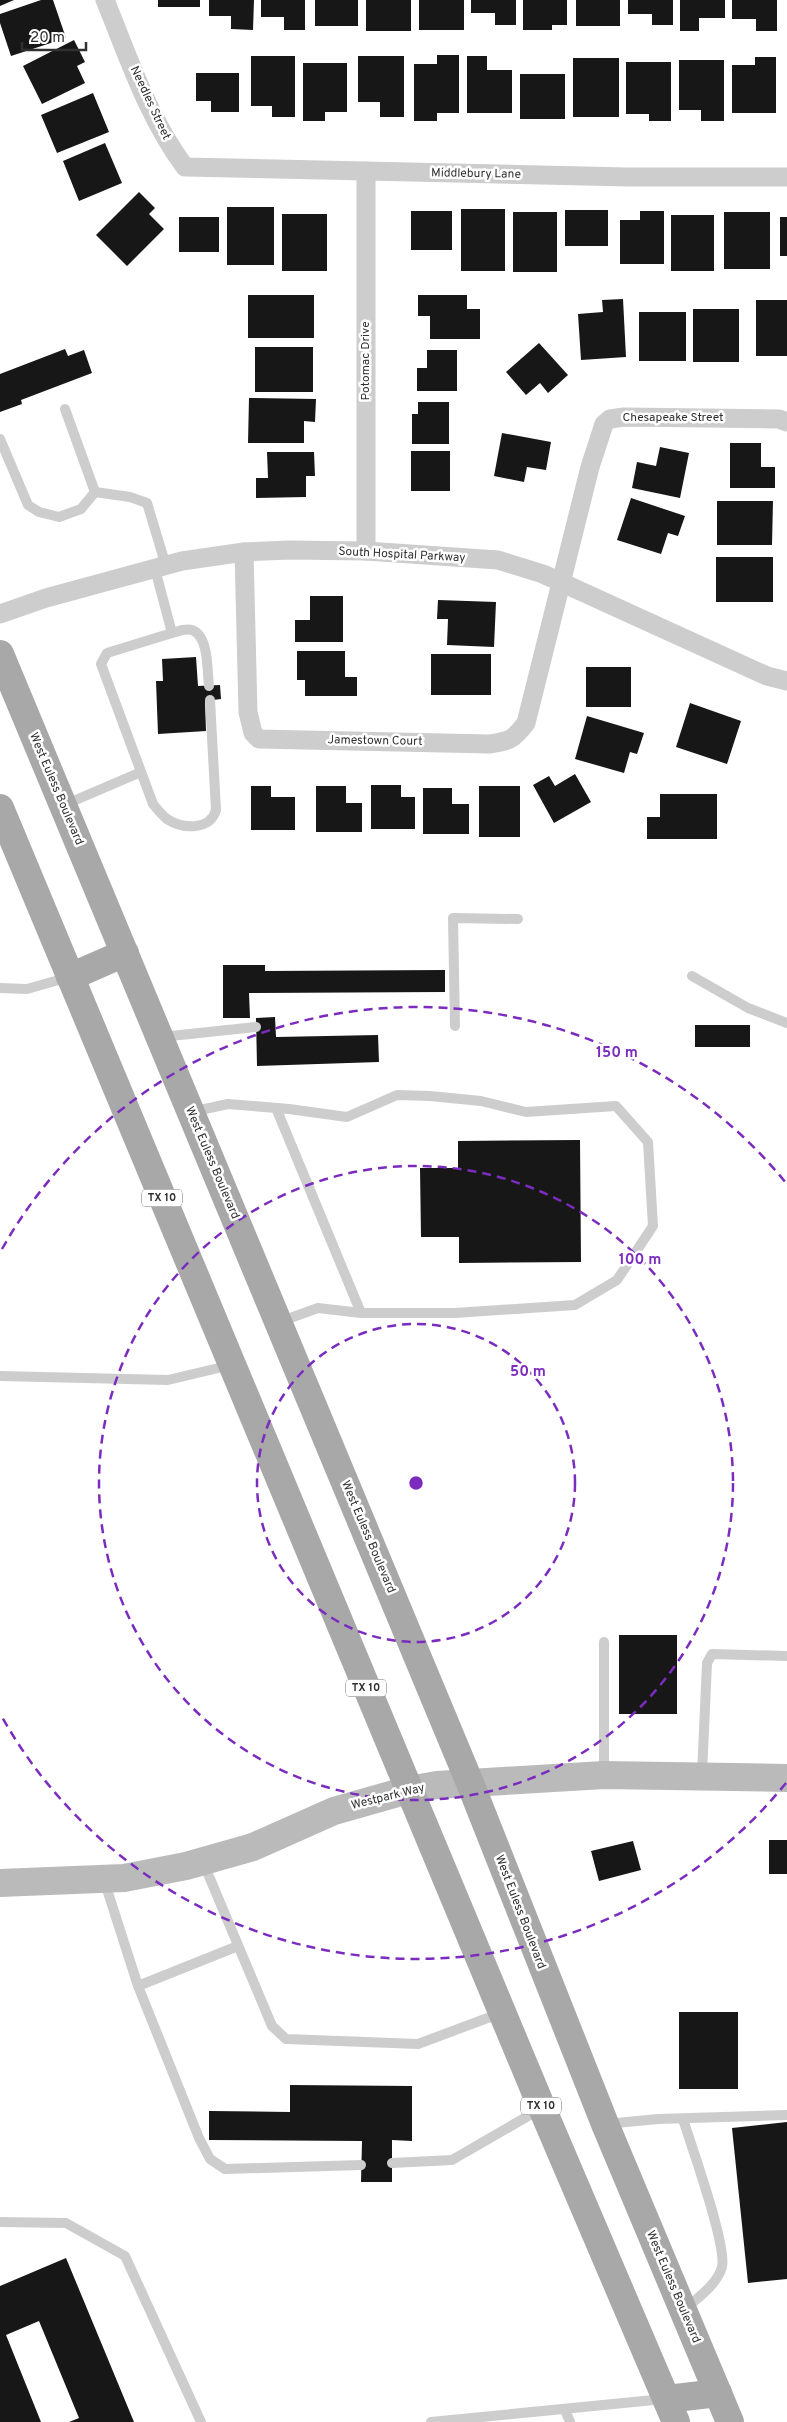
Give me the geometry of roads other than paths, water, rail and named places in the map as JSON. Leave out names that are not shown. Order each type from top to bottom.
[{"type":"main road","name":"West Euless Boulevard","points":[[0,654],[470,1783],[605,2124],[730,2422]]},
{"type":"main road","name":"TX 10","points":[[0,808],[408,1790],[671,2410]]},
{"type":"main road","points":[[70,977],[125,953]]},
{"type":"main road","points":[[671,2410],[718,2393]]},
{"type":"street","name":"Needles Street","points":[[105,0],[153,113],[173,151]]},
{"type":"street","name":"Middlebury Lane","points":[[173,151],[185,166],[628,177],[787,177]]},
{"type":"street","name":"Potomac Drive","points":[[366,171],[366,551]]},
{"type":"street","name":"Chesapeake Street","points":[[561,582],[590,467],[604,424],[610,419],[624,417],[770,419],[787,422]]},
{"type":"street","name":"South Hospital Parkway","points":[[0,614],[46,598],[160,567],[244,552],[289,550],[366,551],[498,560],[543,574],[768,676],[787,681]]},
{"type":"street","name":"Jamestown Court","points":[[244,552],[248,712],[253,733],[259,739],[489,744],[509,741],[516,737],[526,724],[561,582]]},
{"type":"street","name":"Westpark Way","points":[[0,1883],[124,1878],[202,1861],[253,1847],[334,1811],[408,1790],[437,1784],[604,1775],[702,1775],[787,1778]]},
{"type":"lane","points":[[65,409],[95,492]]},
{"type":"lane","points":[[0,439],[28,505],[39,512],[59,517],[81,509],[95,492]]},
{"type":"lane","points":[[95,492],[130,497],[147,504],[172,633]]},
{"type":"lane","points":[[209,686],[203,641],[199,634],[187,629],[107,653],[101,664],[153,804],[167,819],[190,826],[204,824],[214,817],[216,810],[210,700]]},
{"type":"lane","points":[[63,805],[141,772]]},
{"type":"lane","points":[[454,1026],[453,918],[518,918]]},
{"type":"lane","points":[[692,976],[748,1008],[787,1023]]},
{"type":"lane","points":[[0,988],[27,989],[70,977]]},
{"type":"lane","points":[[160,1037],[256,1028]]},
{"type":"lane","points":[[191,1112],[228,1104],[347,1117],[397,1095],[481,1101],[526,1112],[616,1106],[648,1142],[653,1226],[617,1280],[575,1305],[455,1313],[361,1313],[318,1308],[278,1322]]},
{"type":"lane","points":[[276,1108],[361,1313]]},
{"type":"lane","points":[[0,1376],[168,1380],[232,1365]]},
{"type":"lane","points":[[604,1642],[604,1775]]},
{"type":"lane","points":[[702,1775],[707,1663],[712,1654],[787,1656]]},
{"type":"lane","points":[[202,1861],[272,2026],[286,2039],[418,2044],[502,2013]]},
{"type":"lane","points":[[103,1879],[138,1986],[199,2138],[210,2160],[225,2169],[361,2164]]},
{"type":"lane","points":[[138,1986],[238,1946]]},
{"type":"lane","points":[[392,2163],[452,2160],[542,2108]]},
{"type":"lane","points":[[605,2124],[683,2118],[787,2115]]},
{"type":"lane","points":[[683,2118],[719,2238],[722,2267],[711,2286],[683,2310]]},
{"type":"lane","points":[[0,2222],[66,2223],[126,2256],[202,2422]]},
{"type":"lane","points":[[565,2410],[570,2422]]},
{"type":"lane","points":[[431,2422],[565,2410],[671,2410]]}]
